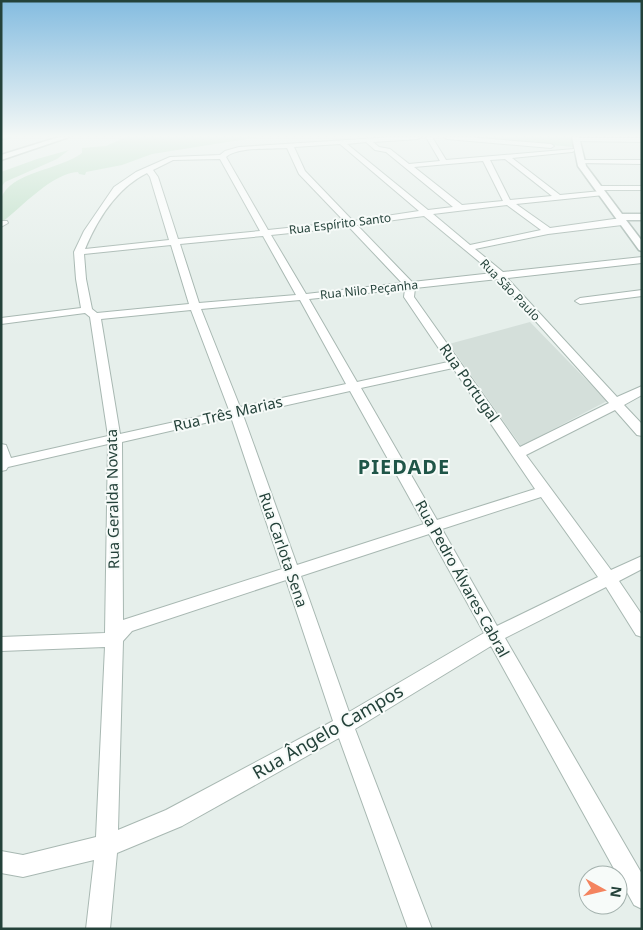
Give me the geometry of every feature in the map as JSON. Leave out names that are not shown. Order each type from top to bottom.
[{"type":"street","name":"Rua Geralda Novata","points":[[98,929],[107,846],[114,639],[115,440],[91,313],[81,279],[79,252],[88,231],[117,190],[129,180]]},
{"type":"street","name":"Rua Carlota Sena","points":[[155,180],[195,307],[236,412],[344,725],[420,929]]},
{"type":"street","name":"Rua Pedro Álvares Cabral","points":[[235,180],[355,386],[492,636],[642,897]]},
{"type":"street","name":"Rua Portugal","points":[[310,180],[410,286],[409,297],[642,630]]},
{"type":"street","name":"Rua São Paulo","points":[[388,180],[499,274],[642,432]]},
{"type":"street","points":[[425,180],[460,208]]},
{"type":"street","points":[[497,180],[508,202],[548,231]]},
{"type":"street","points":[[537,180],[557,196]]},
{"type":"street","points":[[595,180],[642,232]]},
{"type":"street","points":[[599,180],[603,189],[628,217],[642,248]]},
{"type":"street","name":"Rua Espírito Santo","points":[[79,252],[350,224],[603,189],[642,188]]},
{"type":"street","points":[[468,248],[628,217]]},
{"type":"street","name":"Rua Nilo Peçanha","points":[[1,321],[304,297],[499,274],[642,260]]},
{"type":"street","points":[[580,301],[642,292]]},
{"type":"street","name":"Rua Três Marias","points":[[2,465],[455,364]]},
{"type":"street","points":[[518,453],[616,405],[624,398],[642,390]]},
{"type":"street","points":[[1,448],[4,456],[2,465]]},
{"type":"street","points":[[1,644],[114,639],[126,626],[544,491]]},
{"type":"street","name":"Rua Ângelo Campos","points":[[1,862],[23,866],[107,846],[174,818],[344,725],[492,636],[642,562]]},
{"type":"shaded area","points":[[530,322],[607,401],[521,446],[449,344]]},
{"type":"green space","points":[[1,180],[9,180],[5,182],[1,187]]},
{"type":"green space","points":[[18,180],[54,180],[1,223],[1,199],[6,190]]},
{"type":"district","name":"PIEDADE","points":[[404,467]]}]
